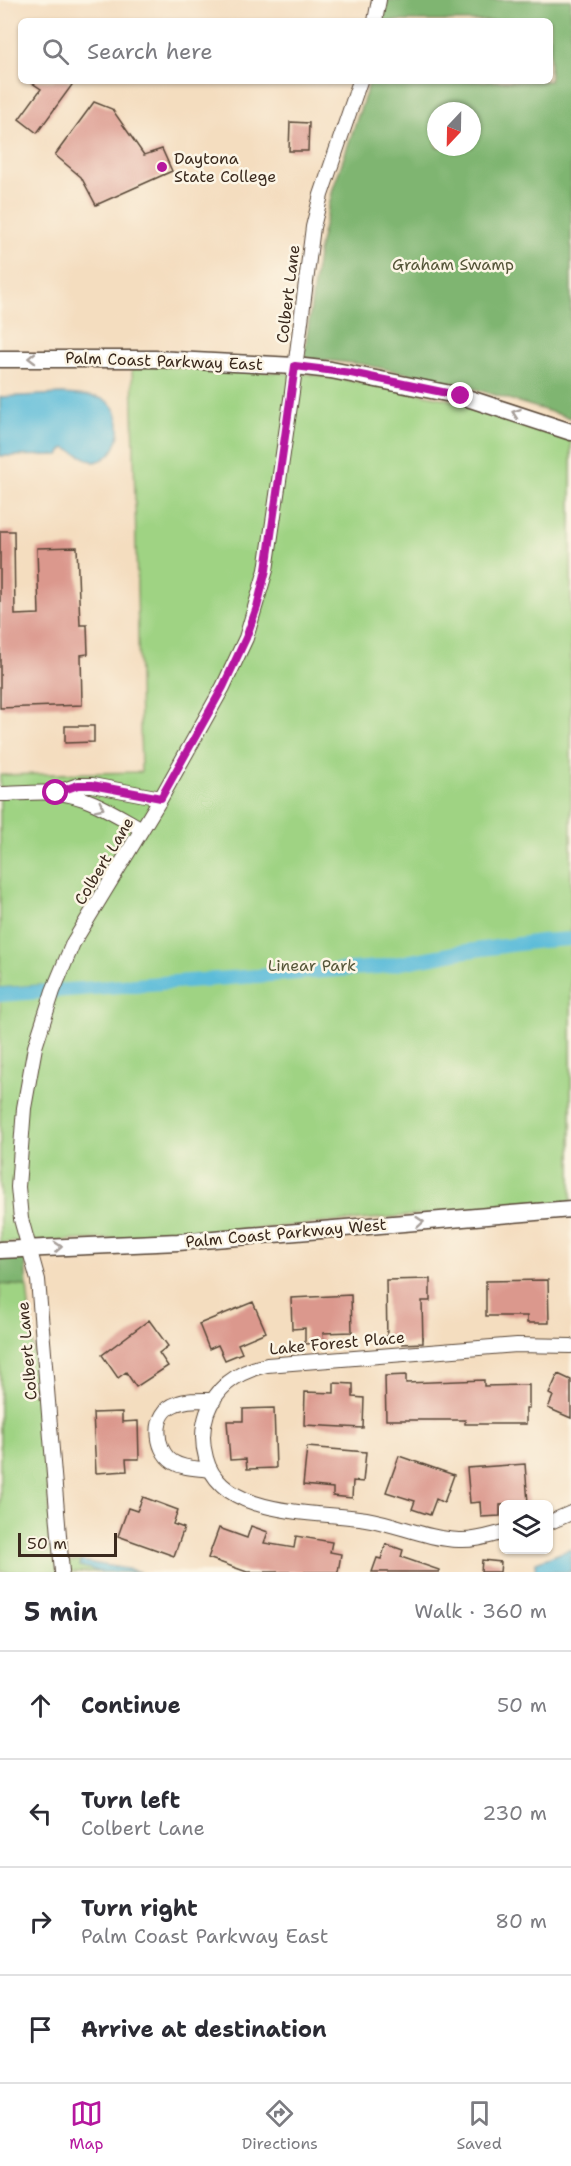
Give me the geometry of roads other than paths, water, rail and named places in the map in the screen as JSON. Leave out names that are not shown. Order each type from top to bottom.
[{"type":"main road","name":"Palm Coast Parkway East","points":[[0,359],[155,359],[295,366],[351,373],[461,396],[571,432]]},
{"type":"main road","name":"Palm Coast Parkway West","points":[[0,1250],[178,1242],[571,1209]]},
{"type":"street","points":[[376,18],[379,0]]},
{"type":"street","name":"Colbert Lane","points":[[62,1572],[38,1281],[27,1248],[19,1208],[20,1145],[28,1076],[53,991],[73,943],[161,798],[223,687],[246,638],[257,607],[266,570],[316,213],[359,84]]},
{"type":"street","points":[[56,793],[78,785],[92,785],[161,798]]},
{"type":"street","points":[[0,794],[56,793],[77,796],[142,829]]},
{"type":"street","name":"Lake Forest Place","points":[[210,1470],[205,1455],[203,1435],[207,1413],[214,1400],[233,1377],[253,1368],[517,1345],[571,1346]]},
{"type":"street","points":[[214,1400],[186,1402],[169,1407],[158,1432],[162,1449],[173,1462],[191,1468],[210,1470],[236,1496],[261,1506],[369,1519],[448,1539],[471,1540],[499,1534]]},
{"type":"street","points":[[553,1521],[571,1513]]},
{"type":"water","points":[[62,394],[99,398],[108,402],[114,409],[119,428],[115,446],[110,454],[94,462],[66,448],[59,455],[0,456],[0,397]]},
{"type":"water","points":[[41,985],[38,995],[0,998],[0,988]]},
{"type":"water","points":[[571,1549],[571,1572],[535,1572],[536,1562]]},
{"type":"water","points":[[81,1561],[140,1572],[101,1572],[80,1566]]},
{"type":"waterway","points":[[0,995],[379,967],[460,952],[571,939]]},
{"type":"place","name":"Daytona State College","points":[[162,167]]},
{"type":"park label","name":"Graham Swamp","points":[[453,264]]},
{"type":"park label","name":"Linear Park","points":[[312,965]]}]
